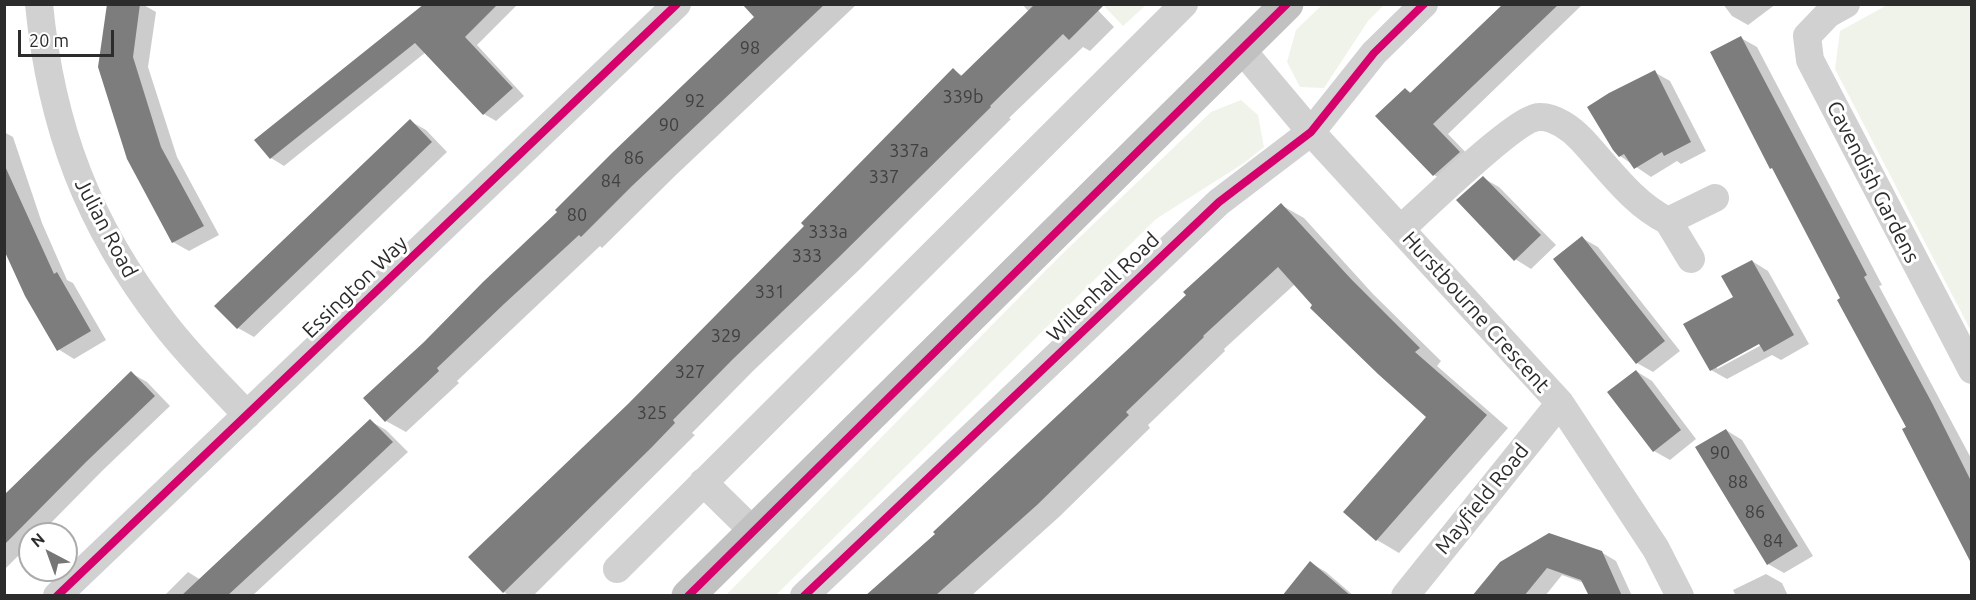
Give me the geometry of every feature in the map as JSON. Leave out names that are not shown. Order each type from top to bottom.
[{"type":"highway","points":[[688,596],[1287,4]]},
{"type":"street","name":"Julian Road","points":[[39,4],[44,52],[54,99],[66,146],[87,198],[112,246],[165,324],[247,415]]},
{"type":"street","name":"Essington Way","points":[[57,596],[677,4]]},
{"type":"street","points":[[617,569],[1184,4]]},
{"type":"street","name":"Willenhall Road","points":[[804,596],[1219,202],[1311,132],[1374,53],[1424,4]]},
{"type":"street","name":"Cavendish Gardens","points":[[1846,4],[1828,14],[1807,36],[1810,60],[1971,370]]},
{"type":"street","name":"Hurstbourne Crescent","points":[[1242,50],[1311,132],[1560,403],[1656,549],[1680,596]]},
{"type":"street","points":[[1401,229],[1512,129],[1538,116],[1557,121],[1580,137],[1631,195],[1653,213],[1668,221],[1691,259]]},
{"type":"street","points":[[1668,221],[1715,198]]},
{"type":"street","name":"Mayfield Road","points":[[1405,596],[1560,403]]},
{"type":"street","points":[[704,482],[753,531]]},
{"type":"shaded area","points":[[1323,4],[1384,5],[1368,21],[1324,88],[1300,87],[1287,62],[1296,30]]},
{"type":"shaded area","points":[[1889,4],[1971,5],[1971,331],[1835,69],[1840,31]]},
{"type":"shaded area","points":[[1103,5],[1146,5],[1123,26]]},
{"type":"shaded area","points":[[1241,100],[1258,115],[1264,147],[1244,163],[1156,219],[776,595],[726,595],[1061,255],[1211,112]]},
{"type":"building","points":[[107,4],[140,4],[133,57],[161,147],[204,226],[172,243],[127,159],[98,67]]},
{"type":"building","points":[[424,4],[498,4],[465,37],[513,88],[483,115],[415,43],[270,159],[254,140]]},
{"type":"building","points":[[742,4],[825,4],[581,237],[579,235],[504,304],[437,368],[439,371],[385,422],[363,398],[424,342],[557,212],[555,210],[613,152],[754,17]]},
{"type":"building","points":[[1035,4],[1105,4],[1069,40],[1063,34],[732,360],[673,420],[675,423],[652,447],[503,593],[468,557],[628,404],[804,226],[801,223],[953,68],[961,76]]},
{"type":"building","points":[[1503,4],[1559,4],[1433,124],[1460,152],[1433,176],[1375,116],[1405,88],[1410,93]]},
{"type":"building","points":[[1741,36],[1867,275],[1864,277],[1971,481],[1971,563],[1902,429],[1906,427],[1837,300],[1840,298],[1710,52]]},
{"type":"building","points":[[1655,70],[1691,142],[1664,156],[1662,152],[1634,169],[1624,154],[1619,157],[1613,150],[1587,107]]},
{"type":"building","points":[[410,119],[432,142],[237,329],[214,306]]},
{"type":"building","points":[[4,164],[54,274],[57,272],[91,331],[57,351],[25,296],[4,250]]},
{"type":"building","points":[[1483,176],[1541,235],[1514,261],[1456,200]]},
{"type":"building","points":[[1281,203],[1351,279],[1420,348],[1415,352],[1487,415],[1376,541],[1343,512],[1426,417],[1310,308],[1312,305],[1278,267],[1203,336],[1126,412],[1129,415],[1037,505],[935,596],[865,596],[935,534],[933,532],[1186,295],[1183,292]]},
{"type":"building","points":[[1582,236],[1665,341],[1636,364],[1553,259]]},
{"type":"building","points":[[1752,260],[1794,335],[1764,352],[1759,344],[1710,371],[1683,324],[1733,297],[1721,276]]},
{"type":"building","points":[[1636,370],[1681,430],[1653,452],[1607,392]]},
{"type":"building","points":[[131,371],[155,396],[27,522],[18,522],[18,531],[4,545],[4,495]]},
{"type":"building","points":[[370,419],[393,442],[341,491],[227,596],[181,596]]},
{"type":"building","points":[[1726,429],[1798,546],[1767,565],[1695,447]]},
{"type":"building","points":[[1549,533],[1602,551],[1622,596],[1589,596],[1581,580],[1547,568],[1524,596],[1472,596],[1500,562]]},
{"type":"building","points":[[1310,561],[1351,596],[1282,596]]},
{"type":"cycle path","points":[[57,596],[677,4]]},
{"type":"cycle path","points":[[688,596],[1287,4]]},
{"type":"cycle path","points":[[804,596],[1219,202],[1311,132],[1374,53],[1424,4]]}]
